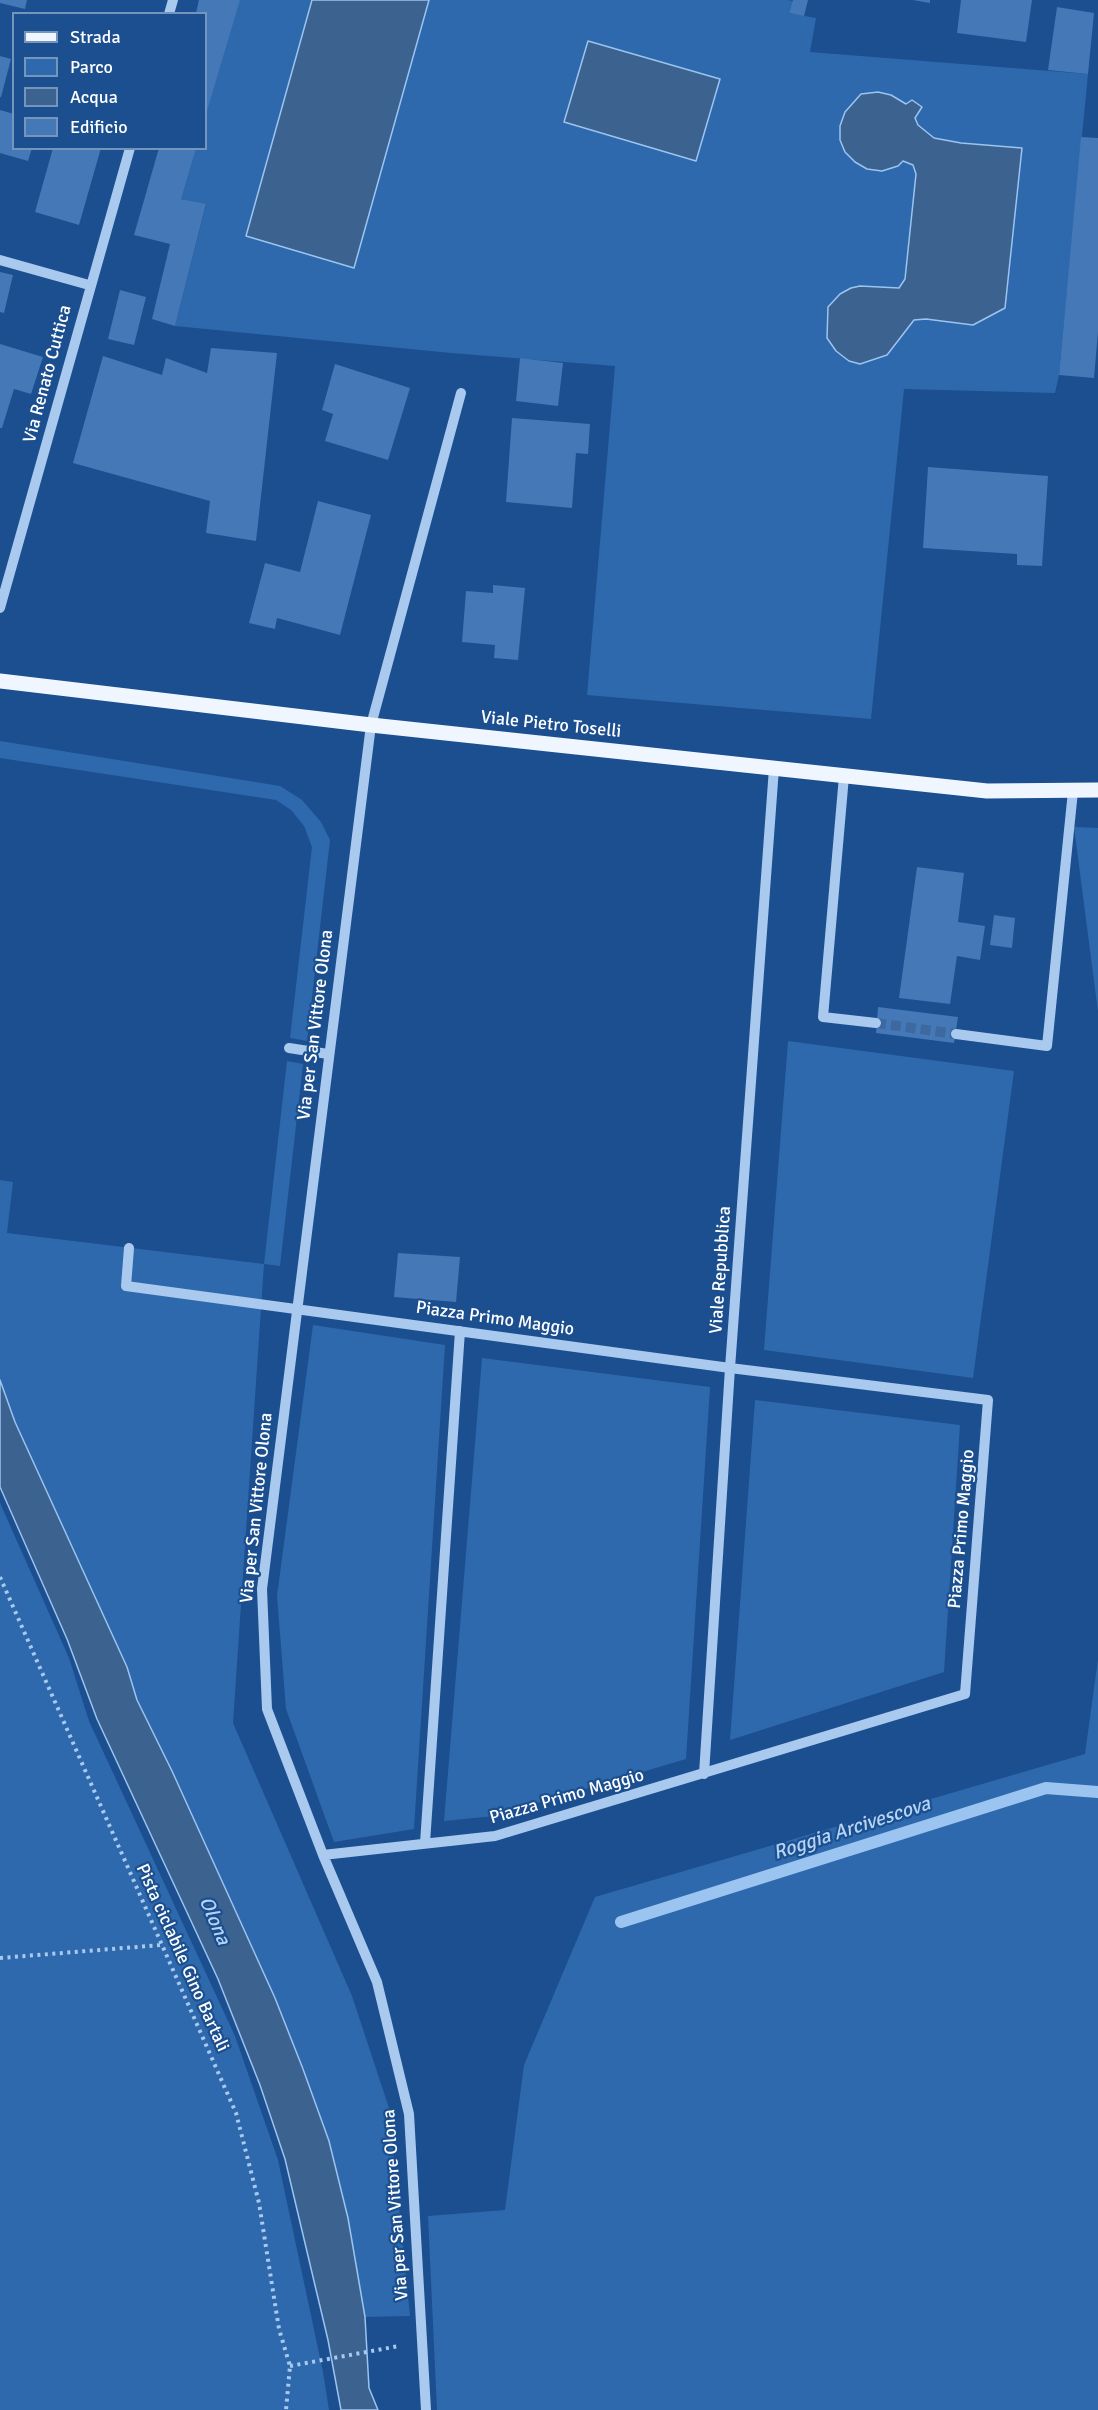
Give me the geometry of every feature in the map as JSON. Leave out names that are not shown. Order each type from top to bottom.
[{"type":"main road","name":"Viale Pietro Toselli","points":[[0,681],[371,725],[987,791],[1098,790]]},
{"type":"street","name":"Via Renato Cuttica","points":[[0,608],[128,150]]},
{"type":"street","points":[[0,260],[89,285]]},
{"type":"street","name":"Via per San Vittore Olona","points":[[426,2410],[409,2114],[377,1982],[323,1855],[267,1709],[262,1589],[371,725],[461,393]]},
{"type":"street","name":"Viale Repubblica","points":[[704,1774],[730,1368],[774,768]]},
{"type":"street","points":[[844,776],[823,1017],[876,1023]]},
{"type":"street","points":[[956,1034],[1047,1046],[1073,790]]},
{"type":"street","points":[[289,1048],[328,1054]]},
{"type":"street","name":"Piazza Primo Maggio","points":[[129,1248],[126,1286],[730,1368],[988,1400],[965,1694],[495,1836],[323,1855]]},
{"type":"street","points":[[425,1843],[460,1331]]},
{"type":"path","name":"Pista ciclabile Gino Bartali","points":[[0,1577],[236,2113],[258,2203],[279,2329],[290,2366]]},
{"type":"path","points":[[0,1958],[161,1945]]},
{"type":"path","points":[[286,2410],[290,2366],[403,2346]]},
{"type":"green space","points":[[199,0],[788,0],[793,1],[789,13],[816,18],[810,52],[1088,74],[1059,375],[1055,393],[904,389],[871,719],[587,695],[615,366],[451,353],[175,326],[206,205],[147,190],[159,150],[207,150],[207,12],[196,12]]},
{"type":"green space","points":[[0,741],[280,786],[302,800],[321,822],[330,840],[307,1041],[290,1038],[312,847],[304,826],[291,810],[276,800],[0,758]]},
{"type":"green space","points":[[1074,827],[1098,828],[1098,1012]]},
{"type":"green space","points":[[788,1041],[1014,1071],[973,1378],[764,1350]]},
{"type":"green space","points":[[287,1061],[303,1064],[280,1266],[264,1264]]},
{"type":"green space","points":[[0,1180],[13,1182],[7,1233],[264,1264],[233,1723],[352,1996],[389,2108],[410,2316],[365,2317],[348,2218],[329,2141],[303,2069],[275,1998],[172,1771],[137,1700],[127,1667],[15,1422],[0,1380]]},
{"type":"green space","points":[[313,1325],[445,1345],[414,1829],[334,1842],[286,1709],[277,1596]]},
{"type":"green space","points":[[482,1358],[710,1387],[686,1759],[494,1816],[444,1821]]},
{"type":"green space","points":[[755,1400],[960,1425],[944,1672],[730,1740]]},
{"type":"green space","points":[[0,1503],[69,1658],[89,1721],[235,2036],[278,2160],[329,2410],[0,2410]]},
{"type":"green space","points":[[1098,1659],[1098,2410],[437,2410],[428,2216],[505,2210],[524,2065],[595,1897],[1085,1754]]},
{"type":"water","points":[[312,0],[429,0],[354,268],[246,236]]},
{"type":"water","points":[[588,41],[720,79],[696,161],[564,122]]},
{"type":"water","points":[[878,92],[891,95],[906,104],[912,100],[922,107],[915,118],[918,125],[934,138],[961,143],[1022,148],[1005,308],[973,325],[926,319],[914,320],[887,355],[860,364],[849,361],[836,351],[827,338],[828,307],[840,294],[851,288],[860,286],[899,288],[905,279],[916,174],[913,165],[903,161],[898,166],[882,171],[867,169],[845,152],[840,140],[840,126],[845,112],[861,94]]},
{"type":"water","name":"Olona","points":[[0,1380],[15,1422],[127,1667],[137,1700],[172,1771],[275,1998],[303,2069],[329,2141],[348,2218],[365,2317],[369,2388],[378,2410],[341,2410],[328,2340],[285,2159],[260,2085],[218,1979],[97,1719],[67,1639],[0,1487]]},
{"type":"building","points":[[0,0],[27,0],[25,9],[0,3]]},
{"type":"building","points":[[199,0],[240,0],[207,111],[207,12],[196,12]]},
{"type":"building","points":[[793,0],[808,0],[804,16],[789,13]]},
{"type":"building","points":[[913,0],[930,0],[930,3]]},
{"type":"building","points":[[961,0],[1032,0],[1026,42],[957,33]]},
{"type":"building","points":[[1057,7],[1094,13],[1088,74],[1048,70]]},
{"type":"building","points":[[0,56],[11,59],[1,97],[0,97]]},
{"type":"building","points":[[0,110],[12,113],[12,150],[31,150],[28,161],[0,153]]},
{"type":"building","points":[[1081,137],[1098,138],[1098,332],[1094,378],[1059,375]]},
{"type":"building","points":[[52,150],[100,150],[79,225],[35,212]]},
{"type":"building","points":[[158,150],[195,150],[181,199],[206,204],[175,326],[152,319],[170,244],[134,235]]},
{"type":"building","points":[[0,272],[13,275],[4,313],[0,312]]},
{"type":"building","points":[[120,290],[146,297],[134,345],[108,339]]},
{"type":"building","points":[[0,344],[43,357],[31,394],[14,389],[2,428],[0,428]]},
{"type":"building","points":[[211,348],[277,353],[256,541],[206,533],[210,501],[73,463],[103,356],[162,375],[166,358],[207,373]]},
{"type":"building","points":[[520,358],[563,363],[558,406],[516,401]]},
{"type":"building","points":[[335,364],[410,388],[388,460],[325,441],[333,414],[322,410]]},
{"type":"building","points":[[512,418],[590,424],[588,454],[576,453],[572,508],[506,502]]},
{"type":"building","points":[[928,467],[1048,476],[1042,566],[1017,565],[1017,554],[923,548]]},
{"type":"building","points":[[318,501],[371,515],[340,635],[277,618],[275,629],[249,623],[265,563],[300,572]]},
{"type":"building","points":[[493,585],[525,588],[518,660],[494,658],[495,645],[462,642],[466,591],[493,593]]},
{"type":"building","points":[[917,867],[964,873],[958,922],[985,926],[980,960],[957,956],[950,1004],[899,998]]},
{"type":"building","points":[[994,915],[1015,918],[1012,948],[990,945]]},
{"type":"building","points":[[878,1007],[958,1017],[954,1043],[876,1033]]},
{"type":"building","points":[[398,1253],[460,1257],[456,1302],[394,1297]]},
{"type":"waterway","name":"Roggia Arcivescova","points":[[621,1922],[1046,1788],[1098,1792]]},
{"type":"tunnel","points":[[876,1023],[956,1034]]}]
